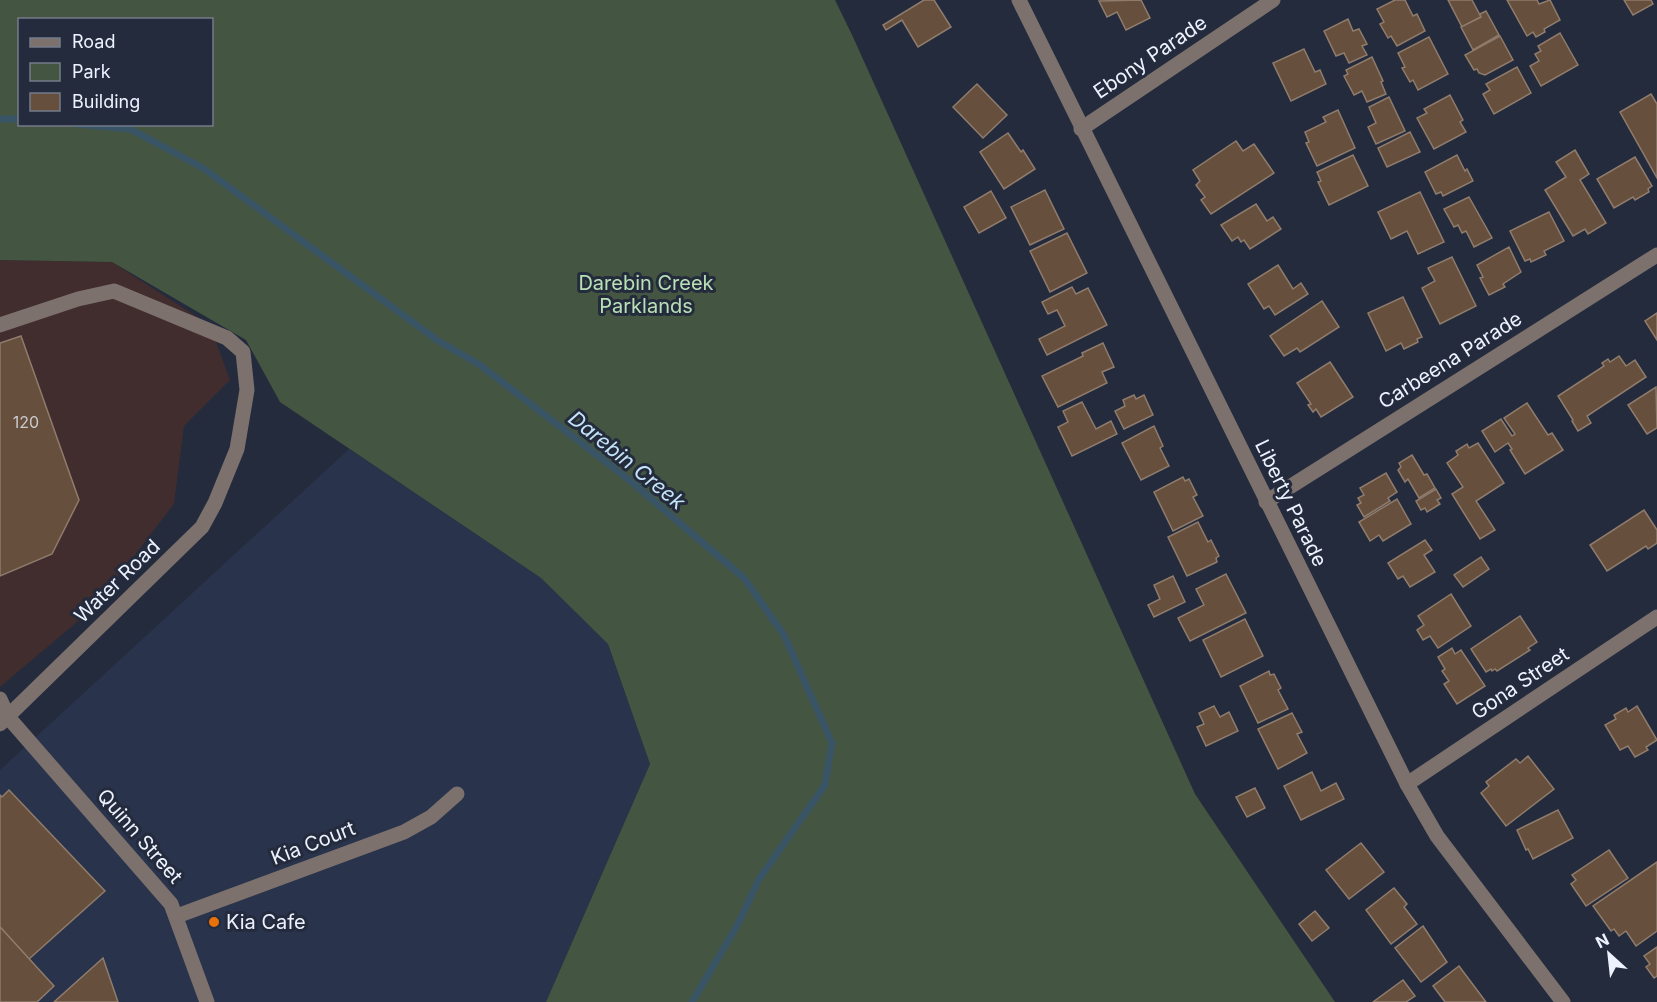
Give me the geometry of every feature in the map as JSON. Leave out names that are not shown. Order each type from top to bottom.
[{"type":"street","name":"Liberty Parade","points":[[1018,0],[1407,784],[1437,836],[1563,1002]]},
{"type":"street","name":"Ebony Parade","points":[[1081,129],[1273,0]]},
{"type":"street","name":"Carbeena Parade","points":[[1266,502],[1657,255]]},
{"type":"street","name":"Water Road","points":[[0,325],[78,298],[114,291],[227,338],[243,352],[247,390],[237,449],[215,503],[202,527],[4,721]]},
{"type":"street","name":"Gona Street","points":[[1407,784],[1657,617]]},
{"type":"street","name":"Quinn Street","points":[[0,699],[4,721],[171,904],[207,1002]]},
{"type":"street","name":"Kia Court","points":[[177,916],[404,832],[431,817],[456,794]]},
{"type":"shaded area","points":[[0,260],[112,262],[210,325],[230,380],[184,426],[174,504],[96,606],[0,687]]},
{"type":"shaded area","points":[[349,449],[541,578],[608,644],[650,764],[546,1002],[0,1002],[0,770]]},
{"type":"green space","name":"Darebin Creek Parklands","points":[[0,0],[835,0],[1195,794],[1335,1002],[546,1002],[650,764],[608,644],[541,578],[280,402],[246,340],[112,262],[0,260]]},
{"type":"building","points":[[924,0],[934,0],[951,27],[918,47],[902,20],[886,30],[883,25]]},
{"type":"building","points":[[1141,0],[1150,18],[1126,30],[1117,12],[1107,17],[1099,1]]},
{"type":"building","points":[[1395,0],[1405,0],[1413,16],[1417,14],[1425,31],[1397,46],[1391,36],[1388,38],[1380,24],[1384,22],[1377,9]]},
{"type":"building","points":[[1448,0],[1472,0],[1481,17],[1462,27]]},
{"type":"building","points":[[1507,0],[1537,0],[1539,4],[1550,0],[1560,20],[1544,29],[1545,32],[1536,37],[1533,32],[1527,36]]},
{"type":"building","points":[[1624,0],[1651,0],[1653,4],[1633,15]]},
{"type":"building","points":[[1486,11],[1499,35],[1473,50],[1461,27],[1481,17],[1480,14]]},
{"type":"building","points":[[1348,19],[1353,31],[1359,29],[1367,44],[1362,46],[1367,55],[1349,63],[1344,53],[1336,56],[1324,31]]},
{"type":"building","points":[[1560,33],[1578,65],[1541,86],[1530,66],[1539,61],[1535,54],[1541,51],[1538,46]]},
{"type":"building","points":[[1500,36],[1513,60],[1485,75],[1479,73],[1477,69],[1474,70],[1465,55]]},
{"type":"building","points":[[1429,37],[1448,74],[1418,90],[1413,80],[1410,82],[1402,68],[1405,67],[1398,53]]},
{"type":"building","points":[[1304,49],[1315,72],[1320,70],[1326,84],[1291,101],[1273,63]]},
{"type":"building","points":[[1372,57],[1386,94],[1367,102],[1362,91],[1354,95],[1344,76],[1348,74],[1346,70]]},
{"type":"building","points":[[1517,67],[1531,93],[1494,114],[1483,94],[1490,90],[1486,84]]},
{"type":"building","points":[[977,84],[1007,115],[983,138],[953,107]]},
{"type":"building","points":[[1651,94],[1657,104],[1657,178],[1620,112]]},
{"type":"building","points":[[1450,95],[1463,120],[1460,122],[1466,132],[1434,149],[1417,118],[1427,113],[1424,109]]},
{"type":"building","points":[[1389,97],[1405,131],[1376,144],[1368,127],[1376,123],[1369,107]]},
{"type":"building","points":[[1338,110],[1355,148],[1317,166],[1306,143],[1309,142],[1305,132],[1326,122],[1323,117]]},
{"type":"building","points":[[1410,132],[1420,152],[1387,167],[1378,148]]},
{"type":"building","points":[[1008,133],[1021,152],[1023,150],[1035,169],[1004,189],[980,152]]},
{"type":"building","points":[[1236,141],[1243,151],[1254,144],[1274,173],[1211,214],[1201,200],[1205,197],[1196,185],[1200,181],[1193,170]]},
{"type":"building","points":[[1575,150],[1589,174],[1580,180],[1606,223],[1588,234],[1585,229],[1573,236],[1545,190],[1566,177],[1556,162]]},
{"type":"building","points":[[1353,155],[1368,186],[1329,205],[1318,182],[1321,181],[1317,172]]},
{"type":"building","points":[[1457,155],[1473,181],[1443,196],[1441,192],[1436,194],[1425,172]]},
{"type":"building","points":[[1635,157],[1652,186],[1648,189],[1649,192],[1635,200],[1633,197],[1614,208],[1597,179]]},
{"type":"building","points":[[1045,190],[1064,229],[1030,245],[1011,207]]},
{"type":"building","points":[[991,191],[1006,218],[979,233],[964,207]]},
{"type":"building","points":[[1420,192],[1444,242],[1418,254],[1407,231],[1391,239],[1378,212]]},
{"type":"building","points":[[1469,197],[1492,238],[1474,247],[1466,231],[1462,233],[1458,225],[1454,227],[1444,209]]},
{"type":"building","points":[[1256,204],[1267,221],[1273,217],[1281,229],[1250,249],[1244,240],[1241,242],[1238,237],[1232,241],[1221,225]]},
{"type":"building","points":[[1549,212],[1564,241],[1544,251],[1546,255],[1531,262],[1530,259],[1525,261],[1510,231]]},
{"type":"building","points":[[1067,233],[1087,273],[1050,292],[1030,251]]},
{"type":"building","points":[[1509,247],[1521,272],[1503,284],[1505,287],[1489,295],[1480,278],[1483,277],[1477,265]]},
{"type":"building","points":[[1452,257],[1476,306],[1440,324],[1422,288],[1435,281],[1428,268]]},
{"type":"building","points":[[1278,265],[1293,289],[1301,283],[1308,294],[1275,315],[1269,306],[1264,309],[1248,284]]},
{"type":"building","points":[[1072,287],[1076,294],[1088,288],[1107,325],[1047,355],[1039,339],[1065,326],[1057,310],[1048,314],[1042,302]]},
{"type":"building","points":[[1403,297],[1422,337],[1417,339],[1418,342],[1404,349],[1401,343],[1386,351],[1368,313]]},
{"type":"building","points":[[1322,301],[1339,327],[1300,352],[1297,348],[1284,356],[1270,336]]},
{"type":"building","points":[[1657,313],[1657,340],[1645,321]]},
{"type":"building","points":[[21,336],[79,500],[52,554],[0,576],[0,343]]},
{"type":"building","points":[[1103,343],[1114,367],[1102,372],[1107,383],[1058,407],[1042,376],[1083,356],[1082,353]]},
{"type":"building","points":[[1619,356],[1626,366],[1635,360],[1646,377],[1587,416],[1591,423],[1578,431],[1558,396],[1604,366],[1602,363],[1608,359],[1610,362]]},
{"type":"building","points":[[1330,362],[1353,397],[1321,417],[1316,409],[1313,412],[1308,405],[1311,404],[1297,383]]},
{"type":"building","points":[[1656,387],[1657,428],[1647,434],[1628,405]]},
{"type":"building","points":[[1134,395],[1136,399],[1144,395],[1153,415],[1124,429],[1115,411],[1125,406],[1123,400]]},
{"type":"building","points":[[1082,402],[1096,429],[1111,421],[1117,434],[1072,456],[1058,427],[1068,422],[1063,411]]},
{"type":"building","points":[[1527,403],[1548,435],[1552,433],[1563,450],[1525,474],[1508,443],[1495,452],[1482,431],[1501,419],[1512,436],[1515,434],[1504,418]]},
{"type":"building","points":[[1154,426],[1163,446],[1160,448],[1169,466],[1141,480],[1122,443]]},
{"type":"building","points":[[1478,443],[1504,483],[1476,501],[1495,530],[1480,539],[1452,494],[1463,487],[1447,463],[1458,455],[1456,451],[1467,444],[1469,448]]},
{"type":"building","points":[[1412,455],[1435,488],[1419,498],[1408,479],[1405,482],[1398,470],[1401,467],[1399,463]]},
{"type":"building","points":[[1386,473],[1397,492],[1388,498],[1390,501],[1364,517],[1357,505],[1361,503],[1358,498],[1364,495],[1360,488]]},
{"type":"building","points":[[1183,477],[1185,481],[1189,479],[1197,495],[1193,497],[1203,516],[1173,531],[1154,492]]},
{"type":"building","points":[[1436,489],[1441,498],[1437,500],[1440,504],[1427,512],[1425,508],[1421,510],[1416,501]]},
{"type":"building","points":[[1397,499],[1411,524],[1383,541],[1379,535],[1370,541],[1359,522]]},
{"type":"building","points":[[1644,510],[1657,530],[1657,543],[1648,549],[1646,546],[1607,571],[1590,545]]},
{"type":"building","points":[[1198,522],[1208,542],[1211,540],[1219,556],[1216,558],[1217,562],[1187,576],[1168,537]]},
{"type":"building","points":[[1425,540],[1432,550],[1424,555],[1435,572],[1410,587],[1403,576],[1398,579],[1388,563]]},
{"type":"building","points":[[1481,557],[1489,569],[1463,587],[1454,575]]},
{"type":"building","points":[[1226,574],[1246,613],[1190,641],[1178,618],[1204,605],[1196,589]]},
{"type":"building","points":[[1173,576],[1185,602],[1154,617],[1148,605],[1160,599],[1154,585]]},
{"type":"building","points":[[1451,594],[1471,626],[1438,648],[1430,636],[1423,640],[1417,630],[1424,625],[1418,616]]},
{"type":"building","points":[[1520,616],[1537,642],[1528,648],[1530,650],[1497,671],[1491,669],[1486,672],[1471,649]]},
{"type":"building","points":[[1245,619],[1263,656],[1221,677],[1203,640]]},
{"type":"building","points":[[1452,648],[1455,654],[1461,650],[1485,686],[1457,704],[1444,684],[1449,681],[1442,671],[1445,669],[1438,657]]},
{"type":"building","points":[[1269,671],[1270,675],[1274,674],[1281,688],[1278,690],[1288,709],[1258,723],[1240,686]]},
{"type":"building","points":[[1214,706],[1220,717],[1229,712],[1238,731],[1206,746],[1197,727],[1204,724],[1199,713]]},
{"type":"building","points":[[1637,706],[1657,740],[1646,747],[1648,750],[1635,757],[1628,746],[1620,750],[1605,725],[1616,719],[1614,715],[1626,708],[1628,712]]},
{"type":"building","points":[[1292,713],[1302,732],[1297,734],[1307,753],[1278,769],[1258,729]]},
{"type":"building","points":[[1528,756],[1554,789],[1506,826],[1481,793],[1489,786],[1486,782],[1516,759],[1520,763]]},
{"type":"building","points":[[1312,772],[1321,791],[1336,783],[1344,799],[1301,820],[1284,786]]},
{"type":"building","points":[[1255,788],[1265,808],[1247,817],[1236,797]]},
{"type":"building","points":[[9,790],[105,891],[29,959],[0,927],[0,795],[2,797]]},
{"type":"building","points":[[1558,810],[1573,838],[1533,859],[1517,830]]},
{"type":"building","points":[[1361,843],[1384,872],[1349,899],[1326,870]]},
{"type":"building","points":[[1609,850],[1628,878],[1586,906],[1571,884],[1576,880],[1572,875]]},
{"type":"building","points":[[1657,862],[1657,931],[1636,946],[1626,931],[1619,936],[1614,929],[1611,931],[1593,906]]},
{"type":"building","points":[[1394,888],[1407,904],[1404,907],[1417,924],[1391,944],[1366,910]]},
{"type":"building","points":[[1315,911],[1329,928],[1312,941],[1299,924]]},
{"type":"building","points":[[1423,926],[1447,962],[1421,982],[1395,948]]},
{"type":"building","points":[[0,927],[54,986],[37,1002],[0,1002]]},
{"type":"building","points":[[1657,947],[1657,976],[1654,978],[1646,967],[1650,964],[1644,956]]},
{"type":"building","points":[[103,958],[118,1002],[54,1002]]},
{"type":"building","points":[[1459,966],[1486,1002],[1445,1002],[1433,986]]},
{"type":"building","points":[[1403,980],[1415,996],[1406,1002],[1373,1002]]},
{"type":"waterway","name":"Darebin Creek","points":[[0,119],[18,119]]},
{"type":"waterway","name":"Darebin Creek","points":[[98,126],[130,129],[203,168],[437,340],[480,365],[628,479],[744,578],[784,635],[832,743],[825,785],[759,879],[738,924],[692,1002]]},
{"type":"place","name":"Kia Cafe","points":[[214,922]]}]
